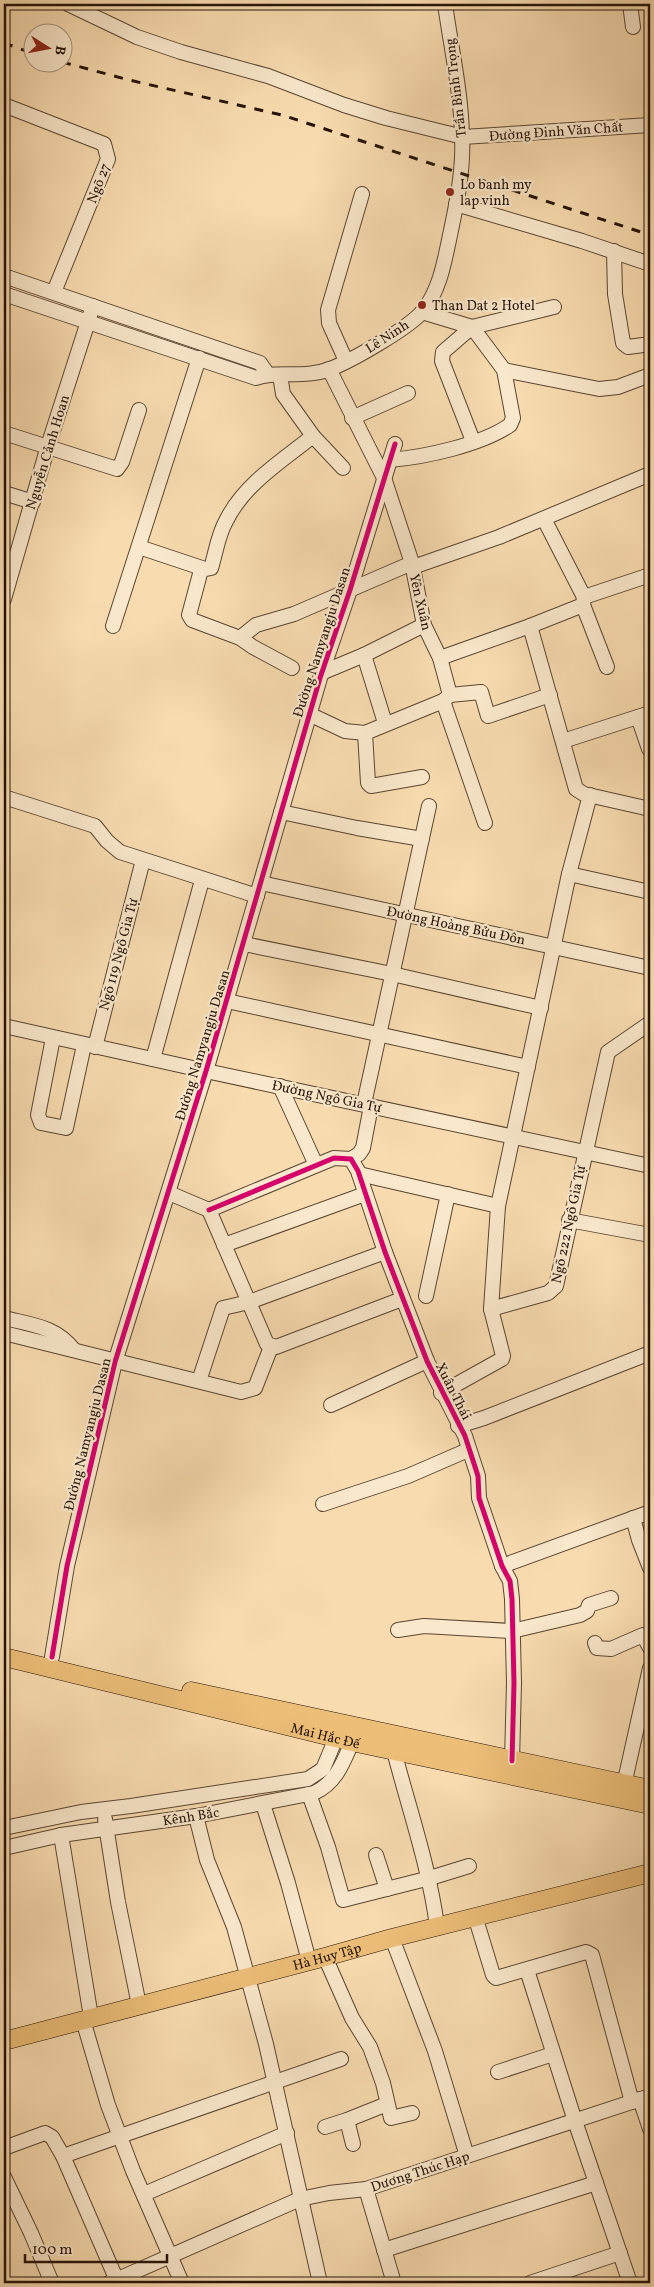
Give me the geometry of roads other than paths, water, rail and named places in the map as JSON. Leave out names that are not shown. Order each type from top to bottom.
[{"type":"main road","name":"Mai Hắc Đế","points":[[4,1645],[344,1740],[650,1805]]},
{"type":"main road","name":"Mai Hắc Đế","points":[[4,1657],[650,1789]]},
{"type":"main road","name":"Hà Huy Tập","points":[[4,2038],[87,2019],[475,1916],[650,1873]]},
{"type":"street","name":"Đường Đinh Văn Chất","points":[[68,4],[137,37],[181,52],[268,76],[386,118],[462,137],[650,125]]},
{"type":"street","name":"Trần Bình Trọng","points":[[445,4],[462,137],[459,172]]},
{"type":"street","points":[[630,4],[633,27]]},
{"type":"street","name":"Ngõ 27","points":[[4,106],[104,144],[108,159],[54,292]]},
{"type":"street","name":"Lê Ninh","points":[[4,294],[256,378],[274,374],[300,376],[329,370],[395,333],[422,312],[443,270],[456,204],[459,172]]},
{"type":"street","points":[[346,361],[330,322],[328,310],[362,194]]},
{"type":"street","points":[[456,204],[614,251],[650,264]]},
{"type":"street","points":[[614,251],[615,294],[622,340],[627,347],[643,345]]},
{"type":"street","points":[[4,276],[260,363],[274,374],[283,394],[313,436],[343,468]]},
{"type":"street","name":"Nguyễn Cảnh Hoan","points":[[4,599],[10,555],[33,502],[48,446],[93,306]]},
{"type":"street","points":[[474,441],[441,358],[445,349],[472,327],[554,307]]},
{"type":"street","points":[[390,460],[422,457],[474,441],[501,430],[512,422],[504,370],[472,327],[422,312]]},
{"type":"street","points":[[113,626],[199,358]]},
{"type":"street","name":"Yên Xuân","points":[[329,370],[384,478],[412,565],[424,624],[440,658],[447,698],[485,823]]},
{"type":"street","points":[[504,370],[599,389],[618,387],[650,375]]},
{"type":"street","points":[[352,418],[408,393]]},
{"type":"street","points":[[4,433],[117,469],[122,462],[139,410]]},
{"type":"street","points":[[139,547],[202,568],[211,568],[223,528],[235,506],[253,485],[313,436]]},
{"type":"street","name":"Đường Namyangju Dasan","points":[[52,1657],[67,1566],[116,1361],[206,1072],[321,674],[350,590],[395,444]]},
{"type":"street","points":[[240,638],[256,625],[294,614],[412,565],[544,518],[650,476]]},
{"type":"street","points":[[4,494],[33,502]]},
{"type":"street","points":[[544,518],[584,601],[607,667]]},
{"type":"street","points":[[202,568],[189,613],[190,619],[240,638],[292,668]]},
{"type":"street","points":[[440,658],[530,626],[584,601],[650,576]]},
{"type":"street","points":[[321,674],[364,655],[424,624]]},
{"type":"street","points":[[530,626],[574,785],[580,793],[650,809]]},
{"type":"street","points":[[364,655],[385,723]]},
{"type":"street","points":[[309,714],[345,731],[365,733],[447,698],[481,692],[488,716],[550,695]]},
{"type":"street","points":[[563,741],[644,715],[649,749]]},
{"type":"street","points":[[365,733],[368,783],[371,786],[422,777]]},
{"type":"street","points":[[441,1393],[502,1359],[502,1348],[491,1309],[498,1206],[569,874],[590,795]]},
{"type":"street","name":"Đường Hoàng Bửu Đôn","points":[[4,796],[91,824],[98,828],[113,847],[120,852],[202,880],[406,914],[650,968]]},
{"type":"street","points":[[209,1210],[334,1158],[351,1159],[362,1148],[379,1034],[430,806]]},
{"type":"street","points":[[281,812],[422,839]]},
{"type":"street","name":"Ngõ 119 Ngô Gia Tự","points":[[53,1038],[38,1115],[41,1123],[66,1128],[143,860]]},
{"type":"street","points":[[569,874],[650,892]]},
{"type":"street","points":[[153,1059],[202,880]]},
{"type":"street","points":[[244,944],[392,974],[541,1008]]},
{"type":"street","points":[[227,1001],[528,1068]]},
{"type":"street","name":"Ngõ 222 Ngô Gia Tự","points":[[491,1309],[554,1290],[608,1052],[650,1023]]},
{"type":"street","name":"Đường Ngô Gia Tự","points":[[4,1026],[206,1072],[280,1086],[650,1166]]},
{"type":"street","points":[[280,1086],[316,1165]]},
{"type":"street","name":"Xuân Thái","points":[[351,1159],[426,1361],[464,1436],[478,1476],[479,1498],[502,1566],[510,1581],[512,1599],[512,1761]]},
{"type":"street","points":[[358,1174],[498,1206]]},
{"type":"street","points":[[169,1193],[209,1210],[267,1344],[271,1347],[276,1347],[402,1299]]},
{"type":"street","points":[[224,1245],[365,1194]]},
{"type":"street","points":[[426,1296],[448,1194]]},
{"type":"street","points":[[569,1220],[650,1235]]},
{"type":"street","points":[[199,1381],[223,1308],[249,1302],[385,1252]]},
{"type":"street","points":[[5,1321],[74,1350],[242,1392],[255,1388],[271,1347]]},
{"type":"street","points":[[458,1426],[484,1418],[650,1353]]},
{"type":"street","points":[[331,1405],[426,1361]]},
{"type":"street","points":[[323,1504],[428,1469],[468,1450]]},
{"type":"street","points":[[502,1566],[650,1512]]},
{"type":"street","points":[[633,1518],[650,1568]]},
{"type":"street","points":[[398,1630],[429,1626],[512,1631],[568,1619],[585,1612],[589,1605],[611,1598]]},
{"type":"street","points":[[595,1643],[597,1648],[610,1649],[643,1635],[650,1648]]},
{"type":"street","points":[[624,1785],[650,1668]]},
{"type":"street","points":[[327,1785],[318,1774],[344,1740]]},
{"type":"street","name":"Kênh Bắc","points":[[4,1848],[61,1835],[196,1816],[309,1794],[327,1785],[339,1770],[344,1740]]},
{"type":"street","points":[[394,1751],[430,1878],[437,1926]]},
{"type":"street","name":"Kênh Bắc","points":[[4,1828],[80,1812],[284,1784],[308,1779],[318,1774]]},
{"type":"street","points":[[309,1794],[328,1847],[341,1898],[344,1900],[469,1866]]},
{"type":"street","points":[[262,1804],[288,1883],[317,1959],[370,2047],[379,2072],[391,2118],[412,2113]]},
{"type":"street","points":[[104,1809],[118,1902],[139,2005]]},
{"type":"street","points":[[196,1816],[207,1860],[234,1927],[248,1976],[276,2082],[300,2200],[320,2283]]},
{"type":"street","points":[[61,1835],[87,2019],[97,2074],[132,2171],[144,2194],[182,2283]]},
{"type":"street","points":[[376,1855],[387,1889]]},
{"type":"street","points":[[475,1916],[493,1975],[500,1978],[586,1952],[592,1955],[650,2129]]},
{"type":"street","points":[[392,1938],[435,2051],[467,2156]]},
{"type":"street","points":[[527,1970],[575,2121],[630,2283]]},
{"type":"street","points":[[498,2072],[553,2054]]},
{"type":"street","points":[[62,2156],[341,2060]]},
{"type":"street","name":"Dương Thúc Hạp","points":[[114,2282],[300,2200],[329,2193],[366,2189],[641,2099]]},
{"type":"street","points":[[325,2127],[387,2104]]},
{"type":"street","points":[[347,2120],[353,2144]]},
{"type":"street","points":[[4,2148],[48,2133],[52,2137],[62,2156],[114,2282]]},
{"type":"street","points":[[144,2194],[287,2133]]},
{"type":"street","points":[[4,2177],[52,2283]]},
{"type":"street","points":[[384,2250],[596,2183]]},
{"type":"street","points":[[366,2189],[394,2283]]},
{"type":"street","points":[[530,2283],[620,2253]]},
{"type":"railway","points":[[4,43],[22,49]]},
{"type":"railway","points":[[72,65],[129,80],[282,115],[650,235]]},
{"type":"place","name":"Lo banh my lap vinh","points":[[450,192]]},
{"type":"place","name":"Than Dat 2 Hotel","points":[[422,305]]}]
